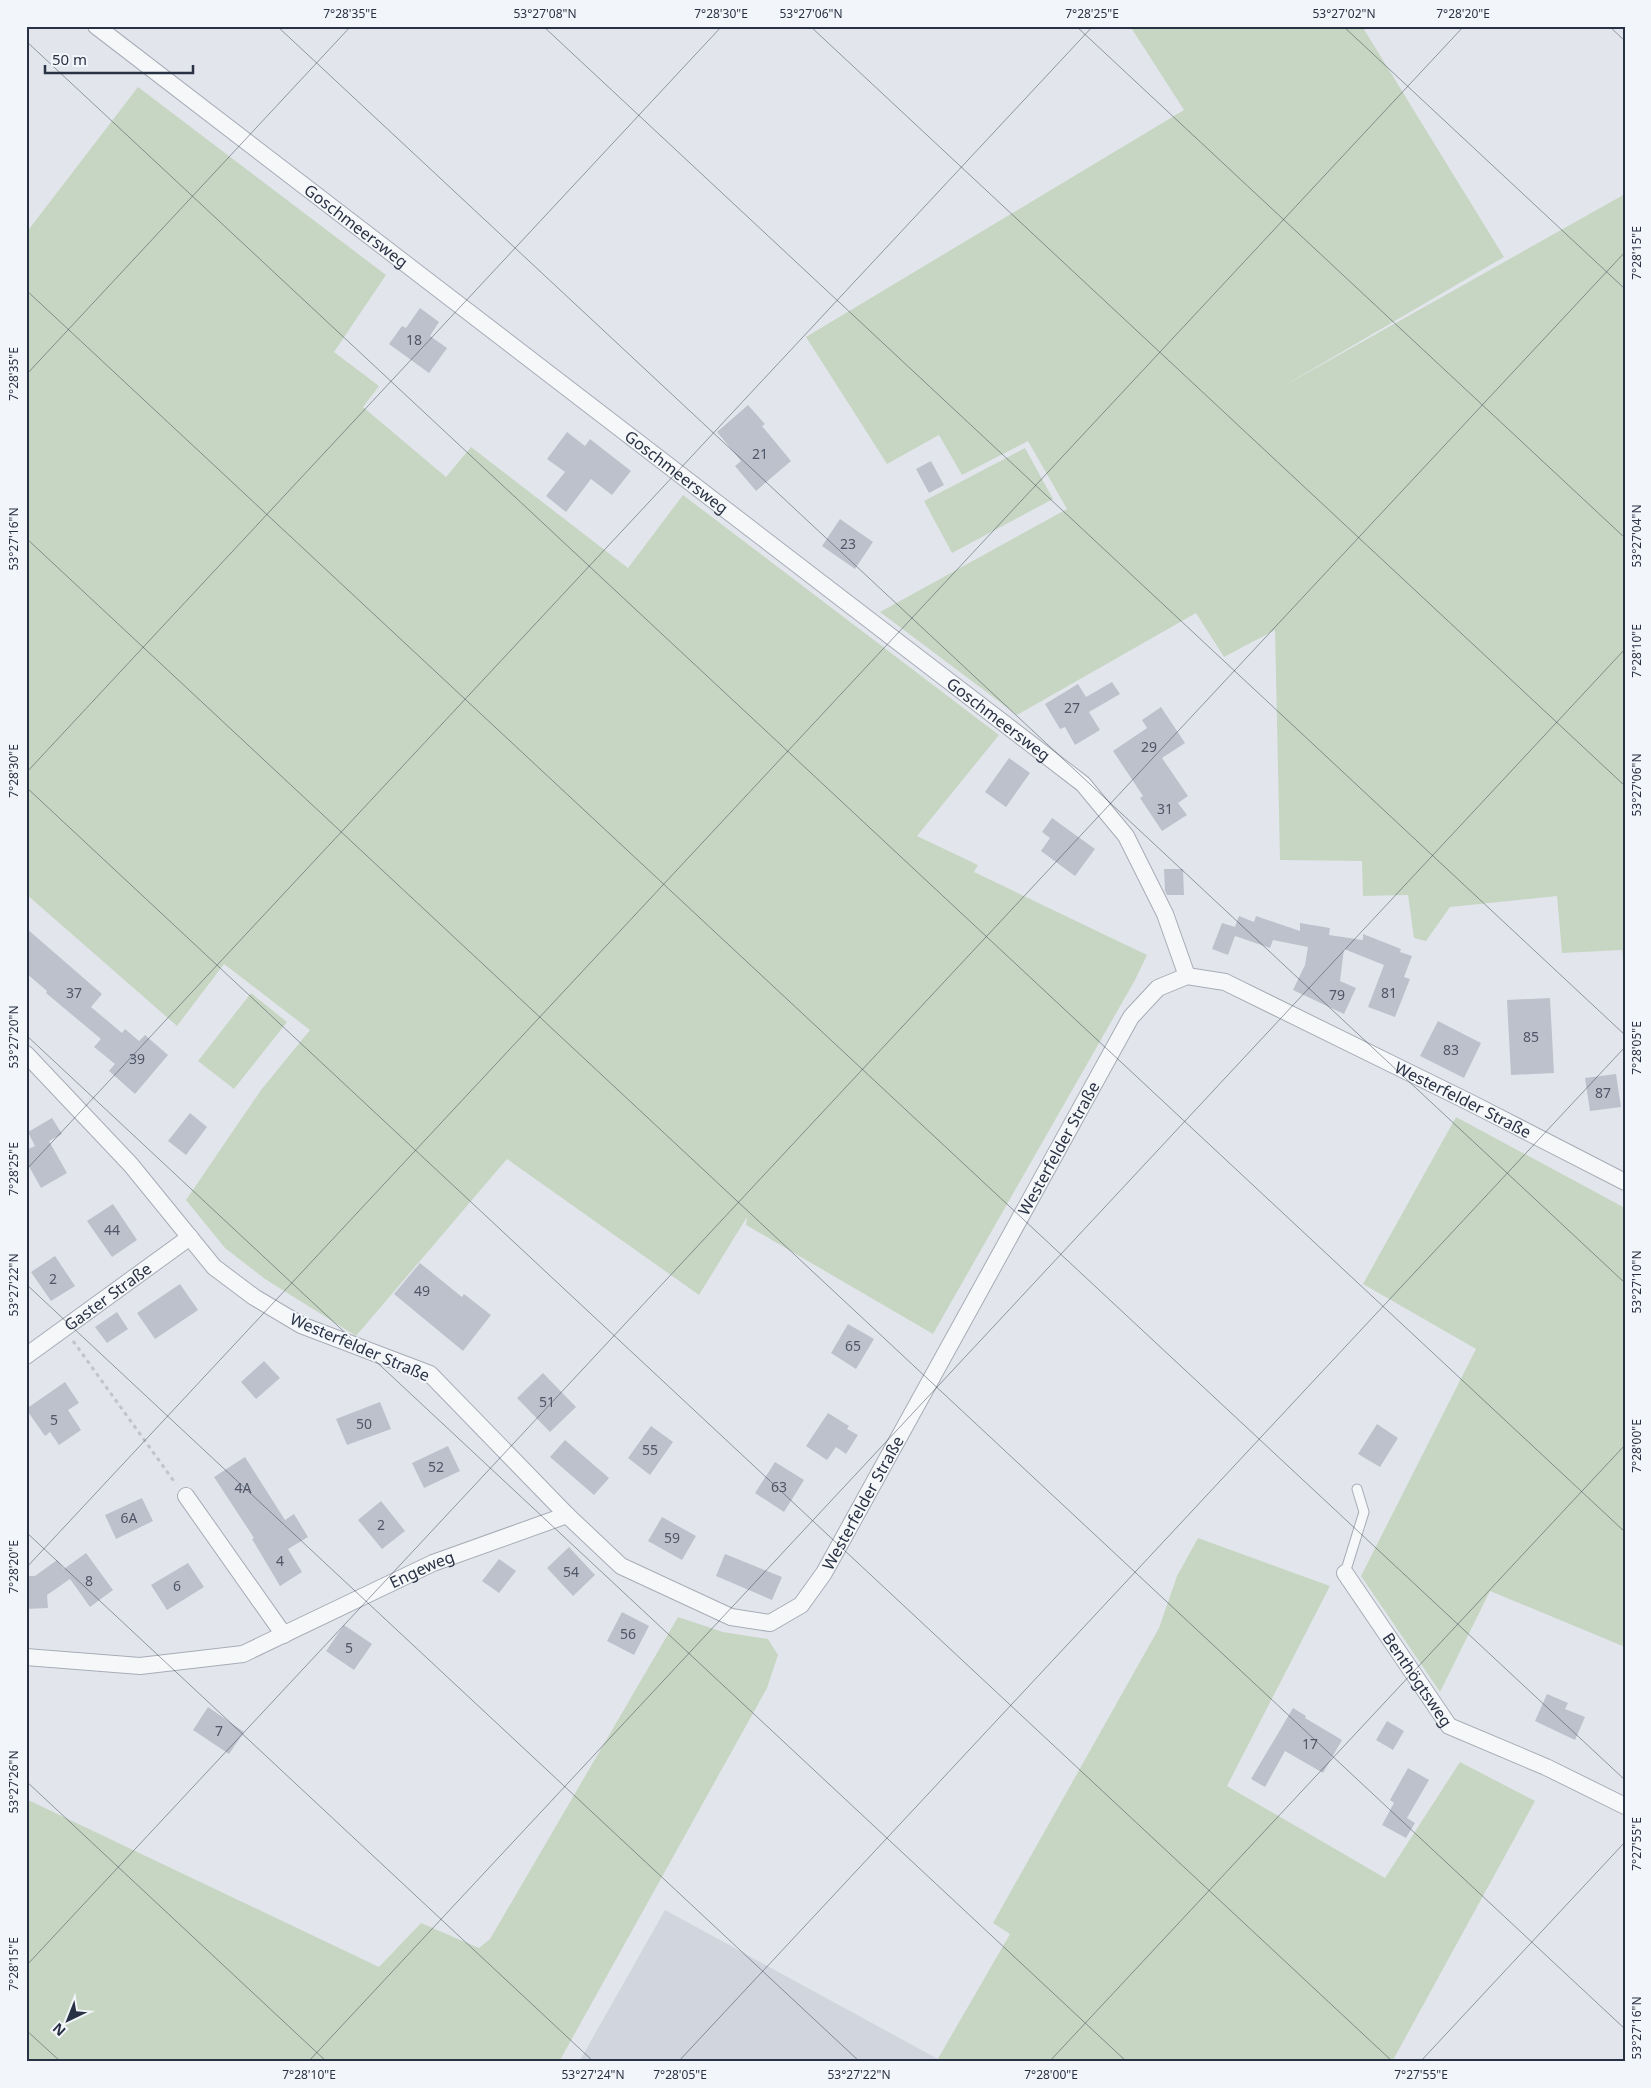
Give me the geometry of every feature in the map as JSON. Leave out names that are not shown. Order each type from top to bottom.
[{"type":"street","name":"Goschmeersweg","points":[[96,26],[1083,784],[1126,836],[1165,914],[1187,976]]},
{"type":"street","name":"Westerfelder Straße","points":[[26,1054],[132,1166],[214,1267],[254,1297],[301,1325],[430,1374],[567,1515],[621,1566],[731,1617],[770,1622],[801,1605],[824,1573],[1131,1018],[1158,988],[1187,976],[1225,982],[1469,1102],[1625,1182]]},
{"type":"street","name":"Gaster Straße","points":[[26,1356],[190,1237]]},
{"type":"street","points":[[186,1496],[284,1635]]},
{"type":"street","name":"Engeweg","points":[[26,1657],[140,1666],[243,1654],[433,1563],[567,1515]]},
{"type":"street","name":"Benthögtsweg","points":[[1345,1573],[1449,1726],[1546,1767],[1625,1806]]},
{"type":"lane","points":[[1345,1573],[1364,1512],[1357,1488]]},
{"type":"path","points":[[64,1328],[186,1496]]},
{"type":"shaded area","points":[[665,1910],[938,2059],[936,2062],[579,2062]]},
{"type":"green space","points":[[1130,26],[1362,26],[1504,257],[1282,387],[1625,194],[1625,984],[1622,950],[1562,953],[1557,896],[1450,907],[1426,941],[1414,938],[1408,895],[1363,896],[1362,861],[1280,860],[1275,630],[1224,657],[1196,613],[1017,715],[880,612],[1067,509],[1028,441],[962,475],[939,435],[887,464],[806,337],[1184,110]]},
{"type":"green space","points":[[138,87],[386,275],[334,352],[379,386],[363,407],[446,477],[471,447],[628,568],[683,495],[999,735],[917,836],[978,865],[974,872],[1147,955],[1135,980],[933,1334],[746,1225],[747,1217],[699,1295],[507,1159],[356,1336],[265,1279],[225,1248],[186,1200],[261,1090],[310,1030],[224,964],[177,1026],[26,894],[26,233]]},
{"type":"green space","points":[[1025,448],[1053,499],[952,553],[924,501]]},
{"type":"green space","points":[[251,993],[287,1022],[234,1089],[198,1061]]},
{"type":"green space","points":[[1456,1117],[1625,1208],[1625,1647],[1490,1591],[1440,1692],[1361,1576],[1476,1349],[1363,1284]]},
{"type":"green space","points":[[1198,1538],[1330,1586],[1227,1786],[1385,1878],[1460,1762],[1535,1801],[1392,2062],[936,2062],[1010,1934],[993,1923],[1159,1628],[1177,1576]]},
{"type":"green space","points":[[678,1617],[723,1632],[768,1639],[778,1655],[767,1688],[559,2062],[26,2062],[26,1799],[379,1967],[421,1923],[479,1948],[490,1939]]},
{"type":"building","points":[[420,308],[439,322],[430,336],[447,348],[429,373],[389,344],[402,326],[406,328]]},
{"type":"building","points":[[748,405],[765,424],[762,426],[791,461],[756,491],[735,466],[741,461],[717,432]]},
{"type":"building","points":[[567,432],[585,446],[590,439],[631,471],[612,495],[591,479],[566,512],[546,496],[565,472],[547,459]]},
{"type":"building","points":[[931,461],[944,485],[929,493],[916,469]]},
{"type":"building","points":[[840,519],[873,542],[855,569],[822,546]]},
{"type":"building","points":[[1112,682],[1120,694],[1089,712],[1100,730],[1075,745],[1065,727],[1060,729],[1045,704],[1078,684],[1086,697]]},
{"type":"building","points":[[1161,707],[1185,743],[1162,758],[1188,796],[1178,803],[1187,815],[1162,831],[1140,798],[1143,796],[1113,751],[1147,728],[1142,720]]},
{"type":"building","points":[[1009,758],[1030,773],[1006,807],[985,792]]},
{"type":"building","points":[[1052,818],[1095,849],[1075,876],[1041,851],[1050,838],[1042,832]]},
{"type":"building","points":[[1164,869],[1183,869],[1184,895],[1167,895],[1165,891]]},
{"type":"building","points":[[1239,916],[1254,922],[1256,916],[1300,931],[1300,923],[1330,928],[1329,935],[1363,940],[1363,934],[1401,949],[1400,952],[1412,956],[1404,977],[1410,979],[1395,1017],[1368,1007],[1384,965],[1344,949],[1340,981],[1356,988],[1344,1014],[1293,990],[1305,965],[1308,947],[1273,940],[1270,948],[1235,936],[1228,955],[1212,949],[1222,923],[1235,927]]},
{"type":"building","points":[[26,928],[102,994],[91,1007],[122,1033],[125,1029],[139,1041],[145,1035],[168,1055],[135,1094],[109,1071],[115,1064],[94,1047],[101,1039],[46,993],[47,991],[26,973]]},
{"type":"building","points":[[1550,998],[1554,1073],[1511,1075],[1507,1000]]},
{"type":"building","points":[[1438,1021],[1481,1043],[1464,1078],[1420,1056]]},
{"type":"building","points":[[1616,1074],[1621,1107],[1590,1111],[1585,1078]]},
{"type":"building","points":[[190,1113],[207,1127],[186,1155],[168,1141]]},
{"type":"building","points":[[52,1118],[62,1134],[49,1141],[67,1173],[41,1188],[26,1161],[26,1150],[35,1146],[28,1132]]},
{"type":"building","points":[[113,1204],[137,1240],[112,1257],[87,1221]]},
{"type":"building","points":[[55,1256],[75,1286],[51,1301],[31,1272]]},
{"type":"building","points":[[420,1263],[462,1297],[464,1294],[491,1315],[463,1351],[394,1294]]},
{"type":"building","points":[[180,1284],[198,1310],[155,1339],[137,1313]]},
{"type":"building","points":[[117,1312],[128,1329],[107,1343],[95,1327]]},
{"type":"building","points":[[848,1324],[874,1339],[856,1369],[831,1353]]},
{"type":"building","points":[[264,1361],[280,1378],[256,1399],[241,1382]]},
{"type":"building","points":[[543,1373],[576,1407],[550,1432],[517,1398]]},
{"type":"building","points":[[65,1382],[79,1403],[68,1410],[81,1430],[59,1445],[50,1432],[45,1436],[26,1409]]},
{"type":"building","points":[[380,1402],[391,1429],[347,1445],[336,1419]]},
{"type":"building","points":[[828,1413],[849,1426],[847,1429],[858,1435],[846,1454],[836,1447],[827,1460],[806,1446]]},
{"type":"building","points":[[1377,1424],[1398,1438],[1380,1467],[1358,1454]]},
{"type":"building","points":[[651,1426],[673,1442],[650,1475],[628,1458]]},
{"type":"building","points":[[565,1440],[609,1478],[594,1495],[550,1457]]},
{"type":"building","points":[[448,1446],[460,1471],[424,1488],[412,1463]]},
{"type":"building","points":[[245,1457],[285,1520],[294,1514],[308,1537],[288,1549],[302,1572],[280,1586],[252,1539],[254,1538],[214,1477]]},
{"type":"building","points":[[775,1462],[804,1480],[784,1512],[755,1493]]},
{"type":"building","points":[[142,1498],[153,1521],[116,1539],[105,1515]]},
{"type":"building","points":[[381,1501],[405,1531],[382,1549],[358,1520]]},
{"type":"building","points":[[662,1517],[696,1536],[682,1560],[648,1541]]},
{"type":"building","points":[[569,1547],[595,1575],[573,1596],[547,1568]]},
{"type":"building","points":[[86,1553],[113,1590],[90,1607],[70,1579],[47,1595],[48,1608],[26,1609],[26,1576],[35,1576],[57,1560],[64,1569]]},
{"type":"building","points":[[725,1554],[782,1577],[772,1600],[716,1576]]},
{"type":"building","points":[[499,1559],[516,1571],[499,1593],[482,1581]]},
{"type":"building","points":[[188,1563],[204,1587],[167,1610],[151,1585]]},
{"type":"building","points":[[622,1612],[649,1626],[634,1655],[607,1641]]},
{"type":"building","points":[[344,1625],[372,1644],[354,1670],[326,1651]]},
{"type":"building","points":[[1547,1694],[1568,1703],[1565,1709],[1585,1717],[1575,1740],[1535,1721]]},
{"type":"building","points":[[208,1707],[244,1732],[229,1754],[193,1730]]},
{"type":"building","points":[[1293,1708],[1306,1716],[1305,1718],[1342,1740],[1323,1773],[1285,1751],[1265,1787],[1251,1779]]},
{"type":"building","points":[[1387,1721],[1404,1731],[1393,1750],[1376,1740]]},
{"type":"building","points":[[1408,1768],[1429,1780],[1407,1818],[1415,1823],[1406,1838],[1382,1825],[1394,1803],[1390,1800]]}]
